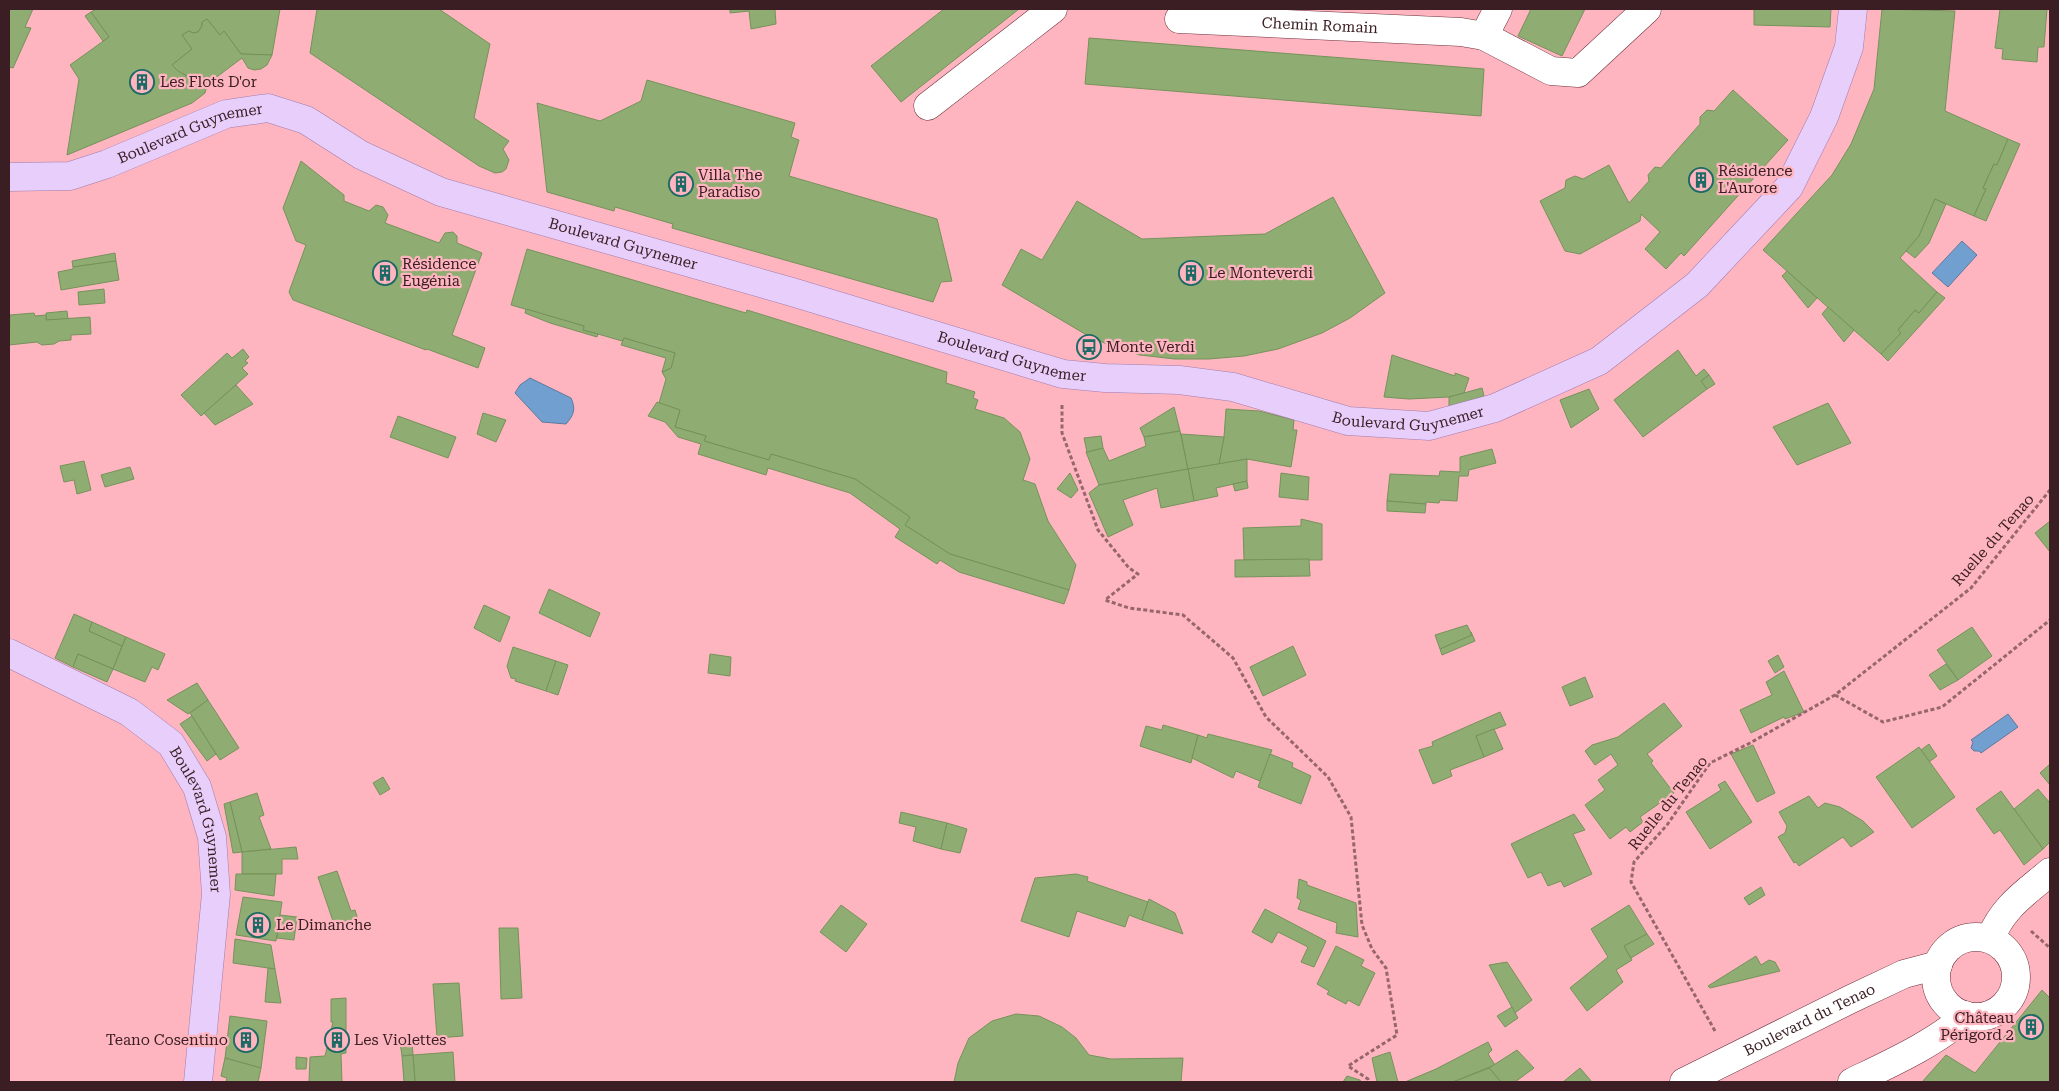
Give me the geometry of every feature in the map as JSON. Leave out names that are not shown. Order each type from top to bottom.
[{"type":"main road","name":"Boulevard Guynemer","points":[[9,177],[70,176],[107,164],[226,114],[268,108],[306,120],[361,154],[441,192],[792,292],[1063,374],[1105,378],[1179,380],[1233,387],[1348,421],[1429,426],[1495,408],[1600,361],[1697,285],[1789,186],[1824,117],[1849,47],[1853,9]]},
{"type":"main road","name":"Boulevard Guynemer","points":[[9,653],[129,712],[170,744],[197,787],[212,836],[216,894],[198,1082]]},
{"type":"street","points":[[928,106],[1053,9]]},
{"type":"street","points":[[1468,25],[1498,9]]},
{"type":"street","name":"Chemin Romain","points":[[1179,19],[1468,25],[1551,71],[1578,74],[1647,9]]},
{"type":"street","points":[[1990,939],[1996,924],[2007,908],[2050,872]]},
{"type":"street","points":[[1978,937],[1990,939],[2002,947],[2011,957],[2016,970],[2016,983],[2011,996],[2002,1007],[1990,1014],[1965,1015],[1948,1005],[1938,990],[1936,978],[1938,965],[1944,953],[1953,944],[1965,938],[1978,937]]},
{"type":"street","name":"Boulevard du Tenao","points":[[1684,1082],[1895,978],[1919,969],[1938,965]]},
{"type":"street","points":[[1852,1082],[1938,1036],[1965,1015]]},
{"type":"path","points":[[1063,374],[1062,433],[1098,530],[1130,568],[1138,574],[1105,600],[1129,608],[1183,616],[1233,658],[1266,717],[1328,777],[1351,817],[1362,925],[1372,949],[1386,968],[1397,1035],[1348,1066],[1368,1079],[1369,1082]]},
{"type":"path","name":"Ruelle du Tenao","points":[[1730,1058],[1630,882],[1634,862],[1666,825],[1710,763],[1750,744],[1835,696],[1971,588],[2050,490]]},
{"type":"path","points":[[1835,696],[1883,722],[1942,708],[2050,620]]},
{"type":"water","points":[[1962,241],[1977,255],[1948,287],[1932,273]]},
{"type":"water","points":[[530,378],[571,398],[573,412],[566,424],[542,422],[515,393],[520,385]]},
{"type":"water","points":[[2008,714],[2018,727],[1981,753],[1971,748],[1973,742],[1971,740]]},
{"type":"building","points":[[9,9],[33,9],[25,27],[31,28],[13,68],[9,67]]},
{"type":"building","name":"Les Flots D'or","points":[[96,9],[280,9],[272,55],[241,54],[224,31],[220,35],[207,19],[202,22],[198,32],[193,33],[189,31],[182,35],[192,49],[172,65],[189,78],[208,82],[205,93],[192,103],[67,155],[79,79],[70,65],[109,37],[91,12]]},
{"type":"building","points":[[317,9],[439,9],[490,44],[474,118],[509,141],[503,149],[509,160],[506,169],[495,173],[479,166],[310,53]]},
{"type":"building","points":[[730,9],[775,9],[776,24],[751,29],[749,11],[730,13]]},
{"type":"building","points":[[944,9],[1019,9],[901,102],[871,66]]},
{"type":"building","points":[[1531,9],[1585,9],[1562,56],[1518,36]]},
{"type":"building","points":[[1754,9],[1831,9],[1830,27],[1754,25]]},
{"type":"building","points":[[1882,9],[1955,11],[1945,111],[2008,139],[1997,165],[1994,164],[1983,188],[1986,189],[1974,216],[1935,199],[1919,236],[1900,258],[1937,292],[1919,313],[1915,310],[1898,330],[1901,333],[1881,354],[1763,250],[1832,175],[1851,144],[1874,89]]},
{"type":"building","points":[[2000,9],[2047,9],[2044,47],[2038,47],[2037,62],[2002,59],[2003,49],[1995,48]]},
{"type":"building","points":[[91,12],[109,37],[103,41],[85,16]]},
{"type":"building","points":[[207,19],[220,35],[224,31],[241,54],[272,55],[267,65],[261,69],[254,70],[248,68],[242,58],[210,82],[195,80],[178,71],[172,65],[192,49],[182,35],[189,31],[193,33],[198,32],[202,22]]},
{"type":"building","points":[[1089,38],[1484,69],[1481,116],[1085,84]]},
{"type":"building","name":"Villa The Paradiso","points":[[647,80],[795,123],[791,137],[799,140],[789,176],[937,219],[952,281],[941,282],[933,302],[672,228],[673,224],[615,207],[614,211],[547,192],[537,103],[600,121],[641,101]]},
{"type":"building","name":"Résidence L'Aurore","points":[[1733,90],[1788,140],[1684,256],[1681,253],[1666,269],[1645,249],[1660,232],[1641,214],[1640,221],[1580,254],[1565,251],[1540,201],[1565,188],[1566,180],[1575,176],[1583,179],[1609,165],[1629,203],[1649,181],[1648,175],[1655,167],[1661,168],[1700,124],[1700,117],[1707,110],[1714,111]]},
{"type":"building","points":[[2008,139],[2020,144],[1986,221],[1974,216],[1986,189],[1983,188],[1994,164],[1997,165]]},
{"type":"building","name":"Résidence Eugénia","points":[[301,161],[344,195],[344,201],[369,211],[376,205],[383,207],[388,215],[385,223],[439,243],[445,233],[453,232],[457,236],[457,243],[482,253],[452,335],[485,348],[478,368],[293,300],[289,292],[306,245],[296,241],[283,208]]},
{"type":"building","name":"Le Monteverdi","points":[[1333,197],[1385,293],[1350,318],[1322,333],[1278,349],[1244,356],[1209,359],[1175,359],[1140,355],[1113,347],[1085,334],[1002,285],[1021,249],[1042,260],[1077,201],[1142,239],[1265,234]]},
{"type":"building","points":[[1935,199],[1946,204],[1929,243],[1915,258],[1906,251],[1919,236]]},
{"type":"building","points":[[527,249],[746,313],[747,310],[947,372],[946,383],[975,392],[973,398],[978,400],[975,409],[1004,418],[1020,432],[1030,459],[1023,480],[1035,484],[1048,521],[1076,565],[1069,590],[950,554],[905,525],[910,517],[855,479],[771,454],[769,460],[704,441],[706,436],[675,427],[680,410],[659,403],[666,379],[662,372],[671,368],[675,353],[624,338],[622,341],[583,330],[584,326],[511,305]]},
{"type":"building","points":[[115,253],[116,261],[73,267],[72,261]]},
{"type":"building","points":[[116,261],[119,280],[61,290],[58,272],[73,269],[73,267]]},
{"type":"building","points":[[1787,271],[1817,298],[1808,308],[1782,276]]},
{"type":"building","points":[[104,289],[105,303],[79,305],[78,292]]},
{"type":"building","points":[[1937,292],[1945,298],[1888,361],[1881,354],[1901,333],[1898,330],[1915,310],[1919,313]]},
{"type":"building","points":[[1828,307],[1854,330],[1844,342],[1822,314]]},
{"type":"building","points":[[526,309],[584,326],[583,330],[598,334],[597,337],[550,323],[525,313]]},
{"type":"building","points":[[67,311],[68,319],[46,320],[46,313]]},
{"type":"building","points":[[34,313],[35,316],[46,315],[46,320],[90,317],[91,334],[71,335],[71,340],[59,341],[54,344],[42,345],[37,342],[9,345],[10,315]]},
{"type":"building","points":[[624,338],[675,353],[671,368],[662,372],[666,358],[621,345]]},
{"type":"building","points":[[243,349],[249,357],[245,361],[248,363],[242,368],[248,374],[201,416],[181,395],[227,353],[232,358]]},
{"type":"building","points":[[1678,350],[1696,376],[1704,369],[1709,375],[1701,381],[1707,389],[1643,437],[1614,400]]},
{"type":"building","points":[[1392,355],[1455,376],[1455,373],[1469,378],[1464,393],[1449,397],[1409,399],[1384,397]]},
{"type":"building","points":[[1709,375],[1715,384],[1707,389],[1701,381]]},
{"type":"building","points":[[236,385],[253,404],[215,425],[204,413]]},
{"type":"building","points":[[1482,388],[1484,396],[1449,407],[1449,397]]},
{"type":"building","points":[[1589,389],[1599,409],[1571,428],[1560,400]]},
{"type":"building","points":[[657,402],[680,410],[675,427],[706,436],[704,441],[769,460],[771,454],[855,479],[910,517],[905,525],[950,554],[1069,590],[1064,604],[959,572],[940,560],[937,564],[895,537],[900,529],[850,493],[768,468],[766,475],[698,454],[701,444],[678,437],[665,422],[648,416]]},
{"type":"building","points":[[1828,403],[1851,443],[1797,465],[1773,427]]},
{"type":"building","points":[[1174,407],[1180,431],[1144,437],[1140,428]]},
{"type":"building","points":[[1226,409],[1259,411],[1294,420],[1293,430],[1297,430],[1291,467],[1247,459],[1219,464],[1224,437]]},
{"type":"building","points":[[483,413],[506,420],[496,442],[477,434]]},
{"type":"building","points":[[398,416],[456,437],[448,458],[390,437]]},
{"type":"building","points":[[1180,431],[1188,469],[1099,485],[1086,452],[1103,448],[1109,461],[1146,446],[1144,437]]},
{"type":"building","points":[[1181,434],[1224,437],[1219,464],[1188,469]]},
{"type":"building","points":[[1101,436],[1103,448],[1087,452],[1084,438]]},
{"type":"building","points":[[1492,449],[1496,463],[1469,470],[1468,476],[1459,476],[1457,501],[1440,500],[1439,503],[1426,502],[1426,504],[1387,501],[1390,474],[1439,476],[1440,471],[1460,472],[1460,457]]},
{"type":"building","points":[[1247,459],[1247,481],[1216,488],[1218,496],[1194,501],[1188,469]]},
{"type":"building","points":[[84,461],[91,490],[77,494],[74,480],[64,482],[60,466]]},
{"type":"building","points":[[130,467],[134,479],[105,487],[101,475]]},
{"type":"building","points":[[1188,469],[1194,501],[1161,508],[1157,488],[1123,500],[1133,525],[1108,537],[1089,493],[1099,485]]},
{"type":"building","points":[[1070,473],[1078,490],[1071,498],[1057,489]]},
{"type":"building","points":[[1281,473],[1309,477],[1308,500],[1279,497]]},
{"type":"building","points":[[1247,481],[1248,488],[1235,491],[1233,484]]},
{"type":"building","points":[[1387,501],[1426,504],[1425,513],[1387,511]]},
{"type":"building","points":[[1301,519],[1322,524],[1322,560],[1244,560],[1243,528],[1301,526]]},
{"type":"building","points":[[2050,521],[2050,552],[2035,533]]},
{"type":"building","points":[[1309,559],[1310,576],[1235,577],[1235,560]]},
{"type":"building","points":[[549,589],[600,613],[590,637],[539,613]]},
{"type":"building","points":[[484,605],[510,617],[500,642],[474,628]]},
{"type":"building","points":[[74,614],[92,622],[89,631],[122,646],[113,669],[78,654],[73,667],[55,658]]},
{"type":"building","points":[[92,622],[126,637],[122,646],[89,631]]},
{"type":"building","points":[[1467,625],[1472,635],[1440,649],[1435,635]]},
{"type":"building","points":[[1972,627],[1992,656],[1958,680],[1937,650]]},
{"type":"building","points":[[1471,632],[1475,641],[1442,655],[1440,649],[1472,635]]},
{"type":"building","points":[[126,637],[165,654],[158,670],[152,667],[145,682],[113,669]]},
{"type":"building","points":[[1293,646],[1306,675],[1263,696],[1250,667]]},
{"type":"building","points":[[513,647],[556,661],[546,691],[511,678],[507,666]]},
{"type":"building","points":[[78,654],[113,669],[107,682],[73,667]]},
{"type":"building","points":[[710,654],[731,657],[730,676],[708,673]]},
{"type":"building","points":[[1778,655],[1784,667],[1775,673],[1768,661]]},
{"type":"building","points":[[556,661],[568,665],[558,695],[546,691]]},
{"type":"building","points":[[1946,664],[1958,680],[1940,690],[1929,675]]},
{"type":"building","points":[[1784,671],[1804,712],[1785,719],[1784,717],[1751,733],[1740,710],[1772,695],[1766,682]]},
{"type":"building","points":[[1585,677],[1593,697],[1570,706],[1562,687]]},
{"type":"building","points":[[197,683],[208,700],[188,714],[167,700]]},
{"type":"building","points":[[208,700],[239,748],[220,760],[190,713]]},
{"type":"building","points":[[1664,703],[1682,726],[1647,754],[1653,761],[1651,763],[1674,793],[1640,817],[1643,822],[1630,832],[1626,827],[1610,839],[1585,805],[1605,790],[1598,780],[1618,765],[1611,754],[1595,765],[1585,751],[1592,745],[1618,737]]},
{"type":"building","points":[[1500,712],[1506,725],[1476,736],[1484,757],[1450,770],[1452,776],[1433,784],[1419,750],[1433,746],[1432,742]]},
{"type":"building","points":[[192,716],[216,754],[207,761],[180,724]]},
{"type":"building","points":[[1163,725],[1198,735],[1191,763],[1140,746],[1146,726],[1162,730]]},
{"type":"building","points":[[1494,729],[1503,749],[1484,757],[1476,736]]},
{"type":"building","points":[[1208,734],[1272,750],[1260,781],[1236,771],[1233,778],[1192,758],[1198,735],[1207,738]]},
{"type":"building","points":[[1929,744],[1937,756],[1929,762],[1921,750]]},
{"type":"building","points":[[1753,745],[1775,793],[1757,802],[1731,754]]},
{"type":"building","points":[[1919,747],[1955,797],[1912,828],[1876,777]]},
{"type":"building","points":[[1270,754],[1293,763],[1292,767],[1311,776],[1301,804],[1258,787]]},
{"type":"building","points":[[2050,764],[2050,785],[2040,773]]},
{"type":"building","points":[[383,777],[390,789],[380,795],[373,783]]},
{"type":"building","points":[[1725,781],[1752,822],[1710,849],[1686,812],[1721,790],[1718,785]]},
{"type":"building","points":[[2038,789],[2050,803],[2050,842],[2043,849],[2014,809]]},
{"type":"building","points":[[2001,791],[2043,849],[2024,865],[2000,830],[1994,834],[1976,809]]},
{"type":"building","points":[[257,793],[264,815],[259,817],[271,849],[242,852],[230,802]]},
{"type":"building","points":[[1809,796],[1818,808],[1825,803],[1840,807],[1863,821],[1874,832],[1851,847],[1843,837],[1799,866],[1796,862],[1794,863],[1778,837],[1785,833],[1787,826],[1779,812]]},
{"type":"building","points":[[230,802],[242,852],[233,853],[224,804]]},
{"type":"building","points":[[901,812],[947,823],[941,849],[913,841],[916,827],[899,823]]},
{"type":"building","points":[[1574,814],[1585,830],[1573,834],[1592,874],[1564,887],[1561,881],[1548,886],[1541,872],[1528,878],[1511,844]]},
{"type":"building","points":[[947,823],[967,829],[960,853],[941,849]]},
{"type":"building","points":[[296,847],[298,859],[282,859],[282,874],[242,874],[242,852]]},
{"type":"building","points":[[337,871],[351,911],[355,910],[361,929],[336,930],[318,877]]},
{"type":"building","points":[[236,874],[276,874],[274,896],[235,890]]},
{"type":"building","points":[[1076,874],[1088,877],[1087,881],[1148,902],[1142,920],[1129,915],[1125,927],[1077,911],[1069,937],[1021,921],[1035,878]]},
{"type":"building","points":[[1299,879],[1307,882],[1307,885],[1356,903],[1358,937],[1336,933],[1337,923],[1298,909],[1301,900],[1297,898]]},
{"type":"building","points":[[1761,887],[1765,895],[1749,905],[1744,898]]},
{"type":"building","name":"Le Dimanche","points":[[243,897],[282,902],[276,941],[236,935]]},
{"type":"building","points":[[1149,899],[1175,913],[1183,934],[1142,920]]},
{"type":"building","points":[[841,905],[867,924],[846,952],[820,932]]},
{"type":"building","points":[[1629,905],[1647,934],[1624,946],[1632,960],[1616,970],[1623,982],[1587,1011],[1570,988],[1608,957],[1591,929]]},
{"type":"building","points":[[1265,909],[1326,941],[1314,967],[1301,962],[1308,947],[1278,932],[1272,943],[1252,932]]},
{"type":"building","points":[[280,915],[297,917],[294,940],[277,938]]},
{"type":"building","points":[[499,928],[518,928],[522,998],[501,999]]},
{"type":"building","points":[[1647,934],[1654,944],[1631,958],[1624,946]]},
{"type":"building","points":[[235,939],[271,945],[275,969],[233,963]]},
{"type":"building","points":[[1336,946],[1364,960],[1361,966],[1375,973],[1359,1006],[1348,1000],[1346,1004],[1327,994],[1329,991],[1317,984]]},
{"type":"building","points":[[1756,956],[1761,965],[1769,960],[1775,962],[1780,971],[1710,988],[1708,986]]},
{"type":"building","points":[[1507,962],[1532,1000],[1515,1013],[1489,965]]},
{"type":"building","points":[[268,968],[275,969],[281,1003],[265,1002]]},
{"type":"building","points":[[459,983],[463,1036],[437,1038],[433,984]]},
{"type":"building","name":"Château Périgord 2","points":[[2042,990],[2050,998],[2050,1082],[1922,1082],[1946,1055],[1975,1073]]},
{"type":"building","name":"Les Violettes","points":[[346,998],[346,1053],[341,1054],[342,1082],[309,1082],[310,1057],[325,1056],[333,1022],[331,1022],[331,999]]},
{"type":"building","points":[[1512,1007],[1518,1018],[1505,1027],[1497,1016]]},
{"type":"building","points":[[1016,1014],[1039,1016],[1062,1027],[1076,1038],[1089,1055],[1111,1059],[1183,1058],[1181,1082],[954,1082],[958,1063],[969,1038],[992,1021]]},
{"type":"building","name":"Teano Cosentino","points":[[230,1016],[267,1021],[261,1068],[225,1058]]},
{"type":"building","points":[[412,1041],[413,1055],[402,1056],[400,1042]]},
{"type":"building","points":[[1488,1042],[1492,1050],[1488,1054],[1495,1065],[1453,1082],[1405,1082],[1436,1069]]},
{"type":"building","points":[[1517,1050],[1534,1068],[1515,1082],[1501,1082],[1489,1068]]},
{"type":"building","points":[[453,1052],[455,1082],[415,1082],[413,1055]]},
{"type":"building","points":[[1390,1052],[1398,1082],[1377,1082],[1372,1058]]},
{"type":"building","points":[[413,1055],[415,1082],[404,1082],[402,1056]]},
{"type":"building","points":[[296,1057],[307,1058],[306,1069],[296,1069]]},
{"type":"building","points":[[225,1058],[261,1068],[258,1082],[226,1082],[227,1078],[221,1076]]},
{"type":"building","points":[[1489,1068],[1501,1082],[1453,1082]]},
{"type":"building","points":[[1580,1068],[1592,1082],[1563,1082]]},
{"type":"building","points":[[1347,1076],[1360,1080],[1361,1082],[1343,1082]]},
{"type":"place","name":"Les Flots D'or","points":[[142,82]]},
{"type":"place","name":"Résidence L'Aurore","points":[[1701,180]]},
{"type":"place","name":"Villa The Paradiso","points":[[681,184]]},
{"type":"place","name":"Résidence Eugénia","points":[[385,273]]},
{"type":"place","name":"Le Monteverdi","points":[[1191,273]]},
{"type":"place","name":"Monte Verdi","points":[[1089,347]]},
{"type":"place","name":"Le Dimanche","points":[[258,925]]},
{"type":"place","name":"Château Périgord 2","points":[[2031,1027]]},
{"type":"place","name":"Teano Cosentino","points":[[246,1040]]},
{"type":"place","name":"Les Violettes","points":[[337,1040]]}]
